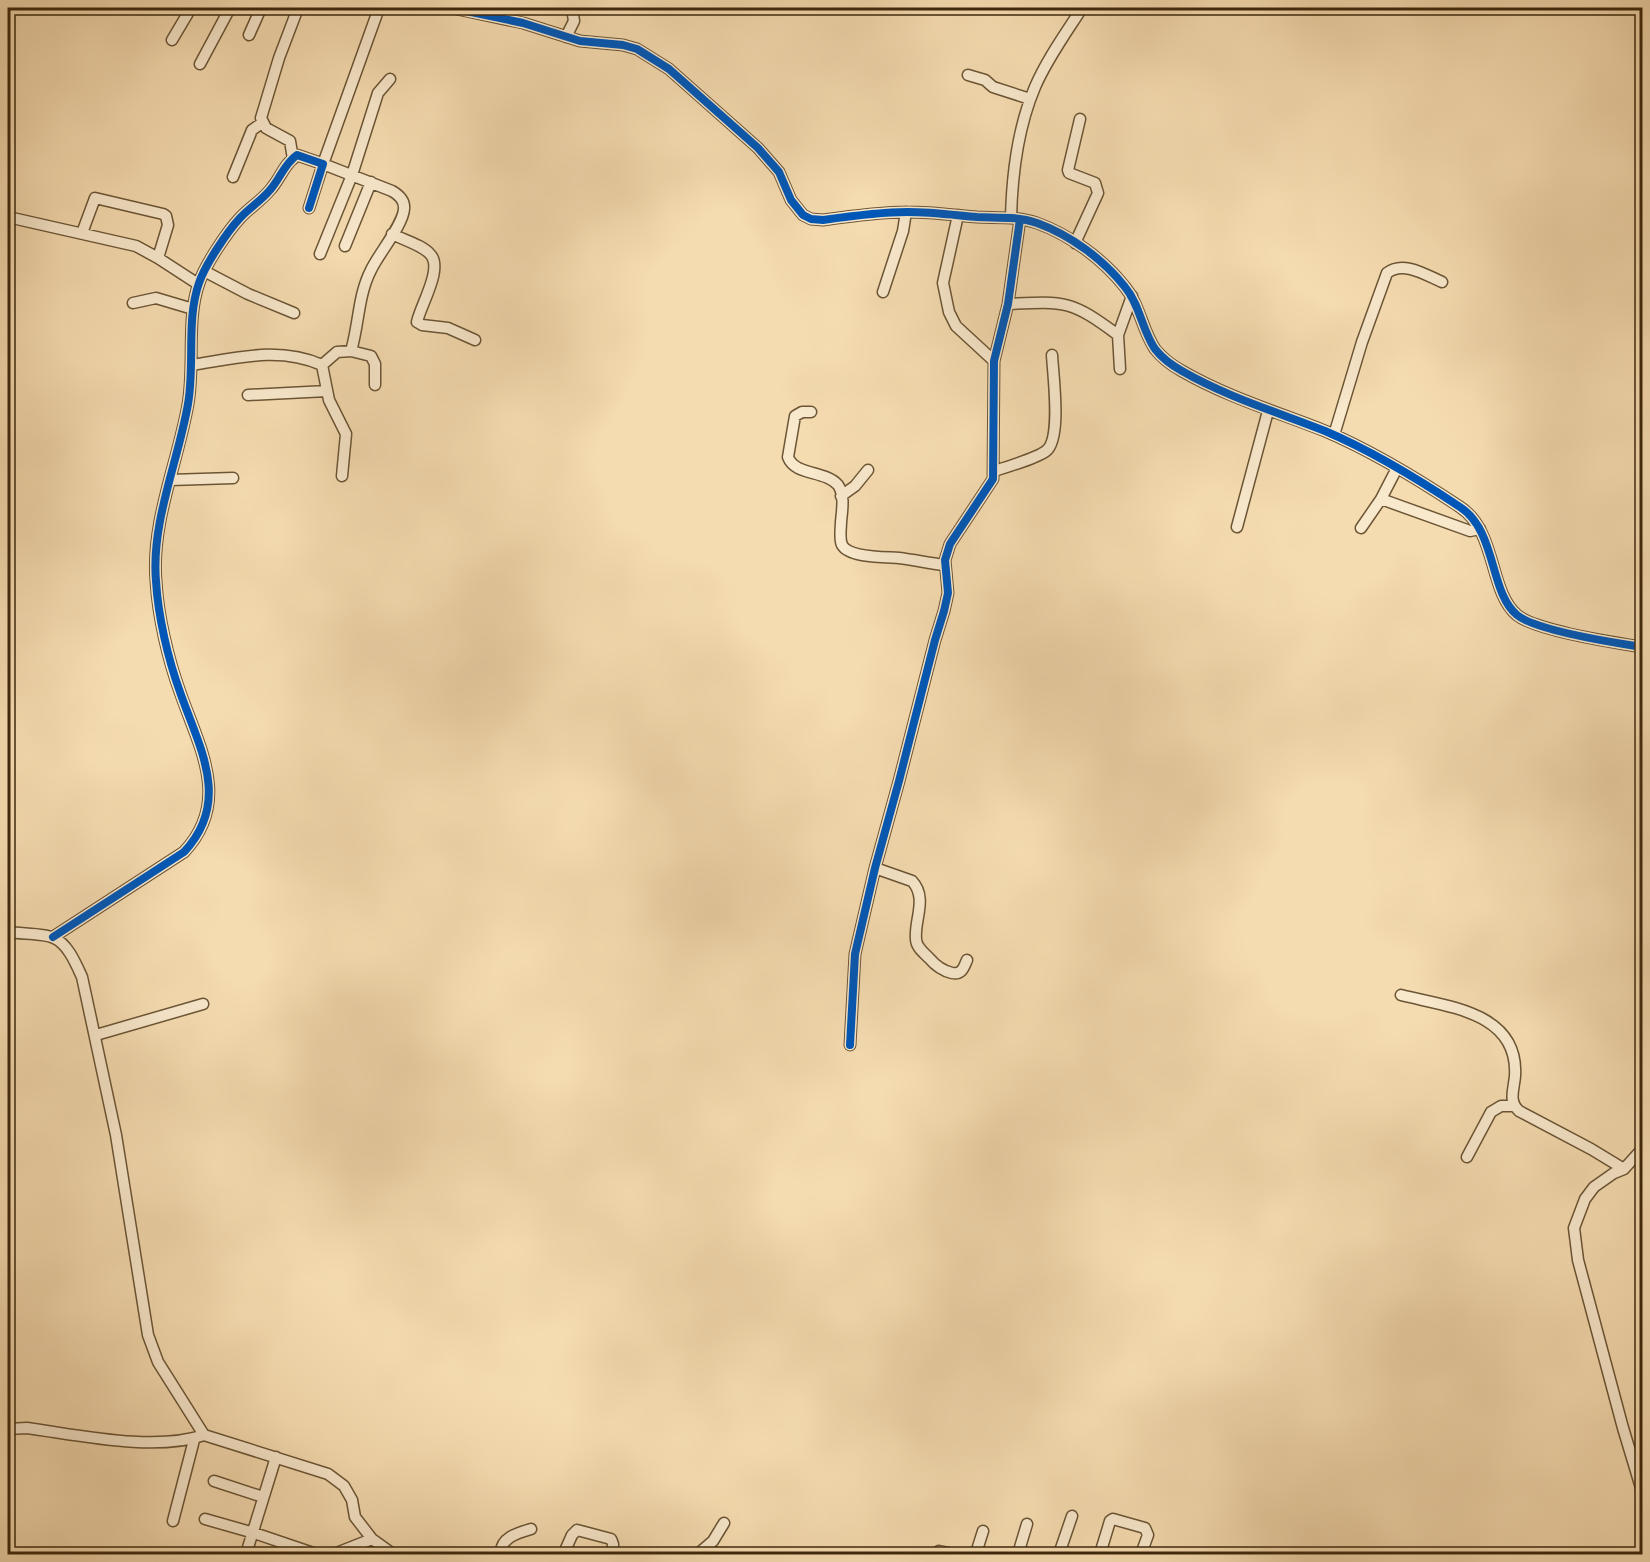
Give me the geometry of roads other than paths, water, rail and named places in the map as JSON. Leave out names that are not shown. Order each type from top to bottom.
[{"type":"street","points":[[172,40],[191,8]]},
{"type":"street","points":[[200,64],[230,8]]},
{"type":"street","points":[[249,35],[261,8]]},
{"type":"street","points":[[292,159],[290,141],[266,128],[261,118],[279,58],[298,8]]},
{"type":"street","points":[[309,208],[379,8]]},
{"type":"street","points":[[452,8],[523,23],[593,43],[628,46],[669,69],[769,160],[778,172],[791,200],[803,215],[811,219],[823,220],[906,212],[1015,219],[1036,223],[1075,243],[1112,270],[1132,296],[1155,348],[1179,369],[1268,411],[1334,435],[1397,468],[1460,507],[1480,529],[1504,596],[1516,615],[1535,624],[1574,634],[1642,647]]},
{"type":"street","points":[[566,37],[574,21],[572,8]]},
{"type":"street","points":[[850,1046],[855,954],[875,868],[935,640],[945,611],[948,582],[945,565],[950,544],[989,485],[994,471],[994,361],[1008,304],[1015,219],[1015,160],[1030,99],[1042,71],[1082,8]]},
{"type":"street","points":[[968,75],[985,80],[993,87],[1030,99]]},
{"type":"street","points":[[320,254],[352,175],[378,93],[390,79]]},
{"type":"street","points":[[1075,243],[1098,192],[1095,183],[1074,177],[1068,170],[1080,119]]},
{"type":"street","points":[[233,177],[252,130],[262,123]]},
{"type":"street","points":[[8,932],[54,937],[184,852],[196,839],[208,810],[210,795],[204,759],[195,728],[179,691],[159,605],[155,580],[160,526],[188,403],[192,365],[193,309],[198,284],[204,271],[240,218],[272,189],[297,155],[392,191],[401,196],[405,205],[402,217],[370,270],[351,351]]},
{"type":"street","points":[[345,246],[371,182]]},
{"type":"street","points":[[82,233],[95,198],[163,214],[166,216],[168,225],[158,258]]},
{"type":"street","points":[[883,292],[903,231],[906,212]]},
{"type":"street","points":[[958,215],[942,283],[949,312],[956,326],[994,361]]},
{"type":"street","points":[[8,217],[135,246],[198,284]]},
{"type":"street","points":[[392,234],[429,252],[434,261],[435,268],[417,322],[422,325],[448,328],[475,340]]},
{"type":"street","points":[[1334,435],[1362,342],[1387,273],[1390,270],[1404,268],[1442,282]]},
{"type":"street","points":[[204,271],[248,294],[294,312]]},
{"type":"street","points":[[1120,369],[1118,335],[1132,296]]},
{"type":"street","points":[[133,303],[156,298],[193,309]]},
{"type":"street","points":[[1008,304],[1047,302],[1068,304],[1094,316],[1118,335]]},
{"type":"street","points":[[322,365],[333,354],[351,351],[371,356],[375,364],[375,385]]},
{"type":"street","points":[[192,365],[263,354],[291,355],[322,365]]},
{"type":"street","points":[[994,471],[1046,451],[1052,444],[1055,431],[1052,355]]},
{"type":"street","points":[[322,365],[332,408],[346,434],[342,476]]},
{"type":"street","points":[[248,395],[327,391]]},
{"type":"street","points":[[1237,527],[1268,411]]},
{"type":"street","points":[[811,412],[802,412],[795,416],[788,457],[794,467],[822,475],[837,484],[841,496],[840,538],[842,545],[846,549],[871,556],[945,565]]},
{"type":"street","points":[[1361,528],[1381,499],[1397,468]]},
{"type":"street","points":[[841,496],[855,486],[868,470]]},
{"type":"street","points":[[170,480],[233,478]]},
{"type":"street","points":[[1381,499],[1470,531],[1480,529]]},
{"type":"street","points":[[875,868],[915,884],[920,903],[915,939],[917,945],[933,962],[945,971],[958,974],[963,970],[967,960]]},
{"type":"street","points":[[54,937],[69,953],[82,977],[96,1035],[123,1177],[148,1335],[158,1362],[199,1437],[173,1521]]},
{"type":"street","points":[[1401,995],[1457,1009],[1478,1016],[1496,1026],[1508,1042],[1515,1060],[1513,1106]]},
{"type":"street","points":[[96,1035],[203,1004]]},
{"type":"street","points":[[1467,1157],[1491,1112],[1501,1106],[1513,1106],[1624,1169]]},
{"type":"street","points":[[1642,1149],[1624,1169],[1594,1187],[1585,1199],[1576,1220],[1574,1235],[1587,1296],[1642,1491]]},
{"type":"street","points":[[8,1429],[27,1428],[151,1443],[199,1437],[276,1457],[328,1474],[344,1486],[352,1500],[355,1517],[372,1539],[393,1554]]},
{"type":"street","points":[[246,1554],[276,1457]]},
{"type":"street","points":[[214,1481],[264,1497]]},
{"type":"street","points":[[1059,1554],[1072,1516]]},
{"type":"street","points":[[205,1519],[315,1554]]},
{"type":"street","points":[[1100,1554],[1110,1521],[1113,1519],[1145,1528],[1148,1535],[1141,1554]]},
{"type":"street","points":[[698,1554],[713,1541],[724,1523]]},
{"type":"street","points":[[1018,1554],[1027,1524]]},
{"type":"street","points":[[501,1554],[504,1541],[519,1532],[531,1529]]},
{"type":"street","points":[[564,1553],[572,1535],[577,1530],[610,1539],[613,1544],[613,1554]]},
{"type":"street","points":[[983,1531],[976,1552],[989,1554]]},
{"type":"street","points":[[334,1554],[372,1539]]},
{"type":"street","points":[[936,1554],[943,1551],[954,1554]]}]
